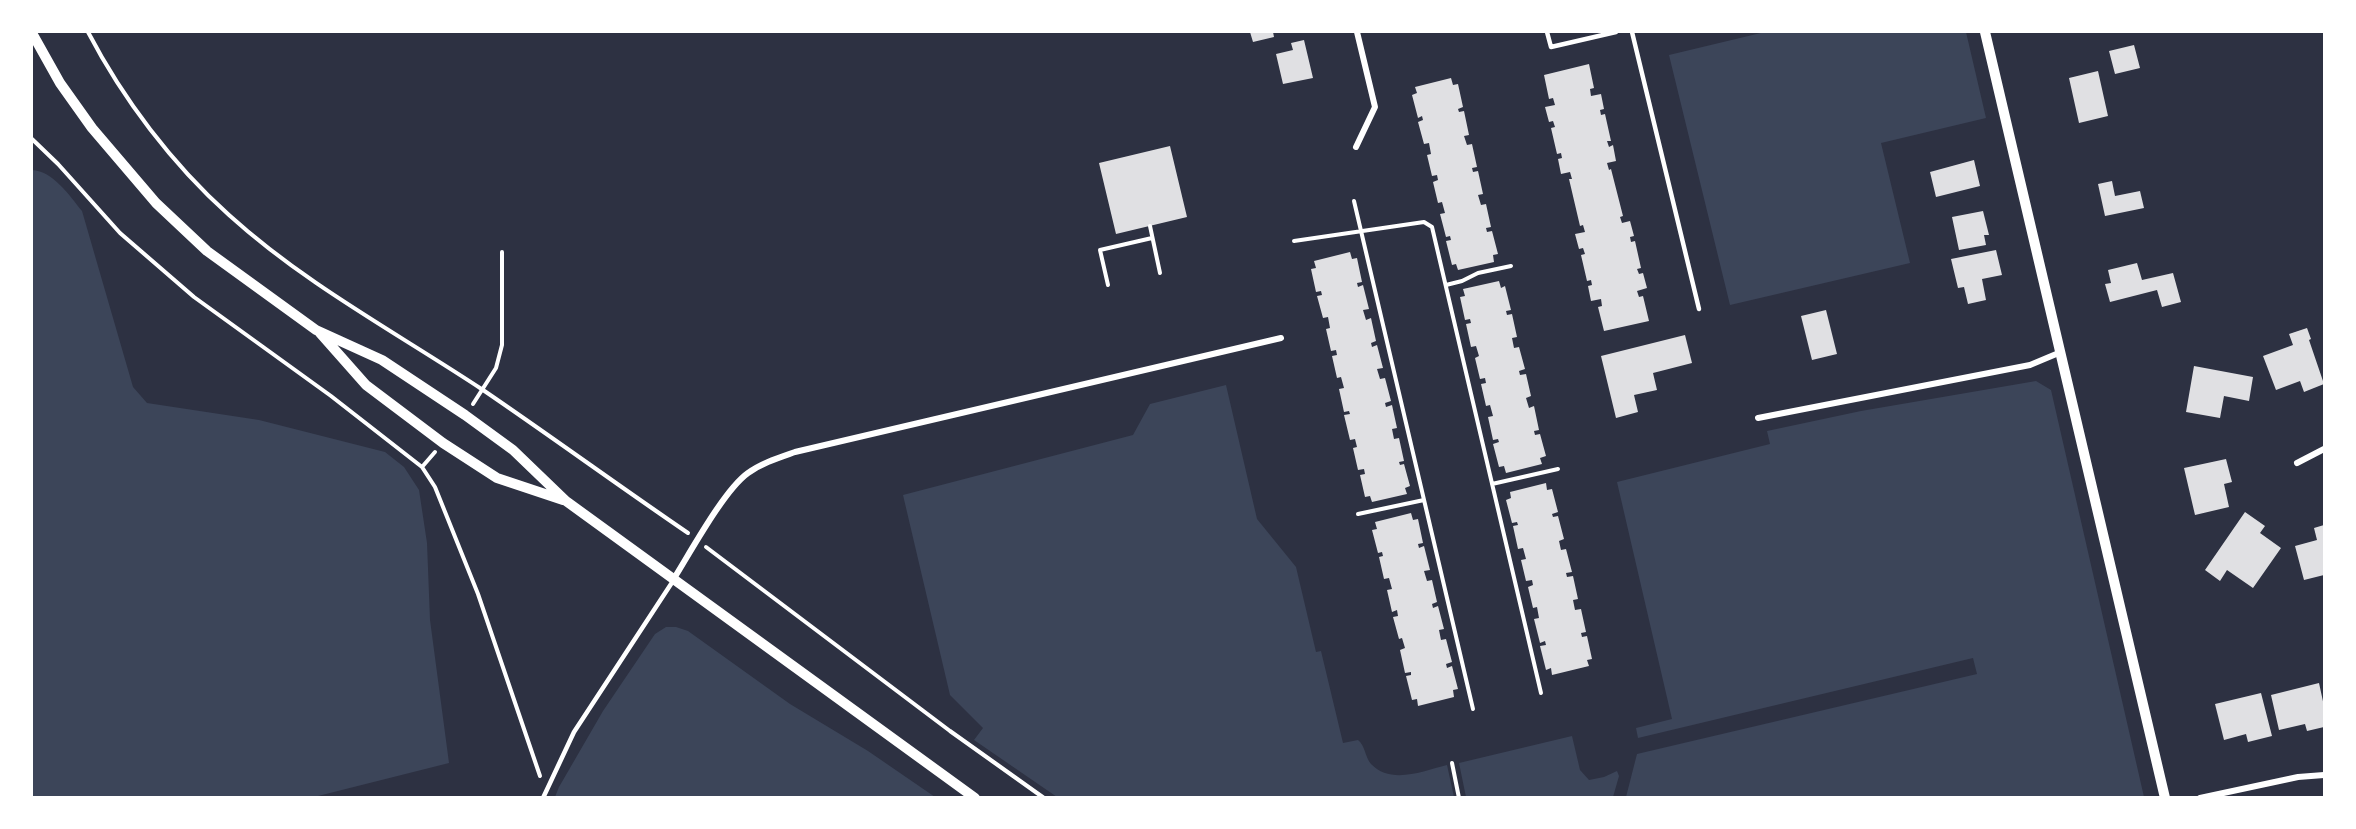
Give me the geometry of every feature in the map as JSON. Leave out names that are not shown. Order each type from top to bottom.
[{"type":"street","points":[[1356,147],[1375,107],[1357,32]]},
{"type":"street","points":[[1985,32],[2165,798]]},
{"type":"street","points":[[32,33],[60,83],[92,128],[156,203],[207,251],[316,330],[382,360],[465,415],[513,450],[566,501],[673,581],[975,798]]},
{"type":"street","points":[[316,330],[366,385],[443,443],[497,478],[566,501]]},
{"type":"street","points":[[673,581],[731,490],[746,475],[765,463],[795,452],[1281,338]]},
{"type":"street","points":[[1758,418],[2008,369],[2030,364],[2061,352]]},
{"type":"street","points":[[2297,463],[2325,449]]},
{"type":"street","points":[[2200,798],[2298,777],[2325,775]]},
{"type":"lane","points":[[1547,32],[1551,46],[1616,32]]},
{"type":"lane","points":[[1632,32],[1699,309]]},
{"type":"lane","points":[[543,798],[574,732],[673,581]]},
{"type":"path","points":[[88,32],[120,87],[144,122],[200,187],[245,229],[346,303],[482,390],[698,540],[950,731],[1044,798]]},
{"type":"path","points":[[32,140],[58,164],[120,233],[194,297],[332,396],[422,466],[435,487],[478,594],[545,791]]},
{"type":"path","points":[[1354,201],[1473,709]]},
{"type":"path","points":[[1294,241],[1424,222],[1432,227],[1541,693]]},
{"type":"path","points":[[1150,226],[1160,273]]},
{"type":"path","points":[[1108,285],[1100,250],[1152,238]]},
{"type":"path","points":[[486,383],[496,368],[502,345],[502,252]]},
{"type":"path","points":[[1446,285],[1462,281],[1478,273],[1511,266]]},
{"type":"path","points":[[422,466],[435,452]]},
{"type":"path","points":[[1492,484],[1558,469]]},
{"type":"path","points":[[1358,514],[1424,500]]},
{"type":"path","points":[[1452,763],[1460,798]]},
{"type":"shaded area","points":[[1765,32],[1966,32],[1986,118],[1881,143],[1910,263],[1730,305],[1669,55]]},
{"type":"shaded area","points":[[32,170],[40,171],[54,179],[82,211],[133,387],[147,403],[259,420],[385,452],[404,467],[419,490],[427,543],[430,620],[449,763],[314,797],[32,797]]},
{"type":"shaded area","points":[[2036,381],[2051,390],[2144,797],[1626,797],[1637,754],[1977,674],[1973,658],[1638,738],[1636,728],[1672,719],[1617,482],[1770,444],[1767,431],[1861,411]]},
{"type":"shaded area","points":[[1226,385],[1257,519],[1296,567],[1316,652],[1321,651],[1343,743],[1358,740],[1371,764],[1388,774],[1408,775],[1447,765],[1454,797],[1057,797],[974,740],[983,728],[950,695],[903,495],[1133,435],[1150,404]]},
{"type":"shaded area","points":[[666,627],[688,631],[790,704],[868,751],[935,797],[555,797],[603,711],[655,634]]},
{"type":"shaded area","points":[[1572,736],[1580,770],[1589,780],[1617,771],[1619,776],[1613,797],[1466,797],[1459,763]]},
{"type":"building","points":[[1250,32],[1273,32],[1274,37],[1253,42]]},
{"type":"building","points":[[1304,40],[1313,78],[1283,84],[1276,54],[1293,50],[1291,43]]},
{"type":"building","points":[[2134,45],[2140,68],[2115,74],[2109,51]]},
{"type":"building","points":[[1589,64],[1594,88],[1590,89],[1591,96],[1601,94],[1604,109],[1600,110],[1601,115],[1605,114],[1611,141],[1607,141],[1609,147],[1613,145],[1616,161],[1607,163],[1609,170],[1611,169],[1623,216],[1620,217],[1622,223],[1630,221],[1634,236],[1630,237],[1631,242],[1635,241],[1641,268],[1637,269],[1639,274],[1643,273],[1647,288],[1637,291],[1639,297],[1643,296],[1649,321],[1604,331],[1598,307],[1602,306],[1601,299],[1591,301],[1588,286],[1592,285],[1591,280],[1587,281],[1581,255],[1585,254],[1583,248],[1579,249],[1575,234],[1585,232],[1583,225],[1580,226],[1569,179],[1572,179],[1570,172],[1561,174],[1558,159],[1562,158],[1561,153],[1557,154],[1551,128],[1555,127],[1553,121],[1549,122],[1545,107],[1555,105],[1553,98],[1549,99],[1544,75]]},
{"type":"building","points":[[2098,71],[2108,116],[2079,123],[2069,78]]},
{"type":"building","points":[[1451,78],[1453,85],[1458,84],[1463,107],[1458,109],[1459,112],[1464,111],[1469,135],[1464,136],[1467,145],[1472,144],[1477,167],[1472,168],[1473,172],[1478,171],[1483,194],[1478,195],[1481,205],[1486,204],[1491,227],[1486,228],[1487,232],[1492,231],[1498,254],[1493,255],[1494,262],[1458,270],[1456,264],[1452,265],[1446,241],[1451,240],[1450,236],[1446,237],[1440,214],[1445,213],[1442,202],[1438,203],[1433,182],[1438,180],[1437,175],[1432,176],[1427,155],[1431,154],[1429,143],[1424,144],[1418,122],[1423,120],[1422,116],[1418,118],[1412,95],[1417,93],[1415,87]]},
{"type":"building","points":[[1170,146],[1187,217],[1116,234],[1099,163]]},
{"type":"building","points":[[1974,160],[1980,186],[1936,197],[1930,172]]},
{"type":"building","points":[[2112,181],[2115,196],[2140,191],[2144,208],[2105,216],[2098,184]]},
{"type":"building","points":[[1983,211],[1989,235],[1984,235],[1986,245],[1959,250],[1952,217]]},
{"type":"building","points":[[1996,250],[2002,275],[1982,279],[1986,300],[1968,304],[1964,287],[1958,288],[1951,259]]},
{"type":"building","points":[[1350,252],[1352,259],[1357,258],[1362,282],[1357,283],[1358,287],[1363,285],[1369,309],[1363,310],[1366,320],[1371,318],[1376,341],[1371,343],[1372,347],[1377,345],[1383,368],[1377,369],[1380,379],[1385,378],[1391,401],[1385,403],[1386,407],[1392,405],[1397,428],[1392,429],[1394,439],[1399,438],[1404,461],[1399,462],[1400,465],[1404,464],[1410,486],[1405,488],[1407,494],[1372,502],[1370,496],[1365,497],[1360,475],[1365,474],[1364,469],[1358,470],[1353,448],[1357,447],[1355,439],[1350,440],[1344,415],[1350,414],[1349,411],[1344,412],[1339,389],[1344,388],[1341,377],[1337,378],[1332,356],[1337,355],[1336,350],[1331,351],[1326,329],[1330,328],[1328,317],[1323,318],[1317,296],[1322,295],[1321,291],[1316,292],[1311,269],[1316,268],[1314,261]]},
{"type":"building","points":[[2137,263],[2142,280],[2173,273],[2181,302],[2162,307],[2157,290],[2110,302],[2105,284],[2111,283],[2108,270]]},
{"type":"building","points":[[1499,281],[1501,288],[1505,286],[1511,310],[1506,311],[1507,315],[1512,314],[1517,337],[1512,338],[1514,348],[1519,347],[1525,369],[1519,371],[1520,375],[1526,374],[1531,396],[1526,398],[1529,408],[1534,406],[1539,430],[1534,431],[1535,435],[1540,434],[1546,456],[1540,458],[1542,464],[1506,473],[1504,466],[1499,467],[1493,444],[1499,442],[1498,439],[1493,440],[1488,417],[1493,416],[1490,405],[1486,406],[1481,384],[1486,383],[1485,378],[1480,379],[1475,358],[1479,356],[1476,346],[1471,347],[1466,324],[1471,323],[1470,319],[1465,320],[1460,297],[1465,296],[1463,289]]},
{"type":"building","points":[[1826,310],[1837,354],[1812,360],[1801,316]]},
{"type":"building","points":[[2307,328],[2324,384],[2304,392],[2300,381],[2276,390],[2263,356],[2293,345],[2289,334]]},
{"type":"building","points":[[1685,335],[1692,363],[1653,373],[1657,390],[1634,395],[1638,412],[1616,418],[1601,356]]},
{"type":"building","points":[[2194,366],[2253,377],[2249,401],[2224,396],[2220,418],[2186,412]]},
{"type":"building","points":[[2226,459],[2232,482],[2224,484],[2229,507],[2195,515],[2184,468]]},
{"type":"building","points":[[1546,483],[1547,490],[1552,489],[1558,512],[1552,514],[1553,517],[1558,516],[1564,539],[1559,541],[1561,550],[1566,549],[1572,572],[1566,573],[1567,577],[1573,576],[1578,599],[1573,600],[1575,610],[1581,609],[1586,632],[1581,633],[1582,637],[1587,636],[1592,659],[1587,660],[1589,666],[1552,675],[1551,668],[1546,670],[1540,646],[1546,645],[1545,641],[1540,643],[1534,619],[1539,618],[1537,607],[1533,608],[1528,587],[1533,585],[1532,580],[1526,581],[1521,560],[1526,559],[1523,548],[1518,549],[1513,526],[1518,525],[1517,522],[1512,523],[1506,500],[1511,498],[1510,492]]},
{"type":"building","points":[[2245,512],[2265,526],[2260,533],[2281,548],[2253,588],[2227,570],[2220,581],[2205,570]]},
{"type":"building","points":[[1411,513],[1413,520],[1418,519],[1423,543],[1418,544],[1419,548],[1424,546],[1430,570],[1424,571],[1427,581],[1432,580],[1437,602],[1432,604],[1433,608],[1438,606],[1444,629],[1439,630],[1441,640],[1446,639],[1452,662],[1446,664],[1447,668],[1452,666],[1458,689],[1453,690],[1454,697],[1418,706],[1417,699],[1412,700],[1406,676],[1411,675],[1411,672],[1405,673],[1400,650],[1405,648],[1402,638],[1399,639],[1393,617],[1398,616],[1397,610],[1392,612],[1387,590],[1392,589],[1389,578],[1384,579],[1379,557],[1383,556],[1382,552],[1378,553],[1372,530],[1377,529],[1375,522]]},
{"type":"building","points":[[2324,525],[2324,575],[2304,580],[2295,546],[2317,540],[2314,528]]},
{"type":"building","points":[[2319,683],[2324,706],[2324,727],[2307,731],[2305,724],[2279,730],[2271,695]]},
{"type":"building","points":[[2261,693],[2272,736],[2248,742],[2246,734],[2224,740],[2215,704]]}]
